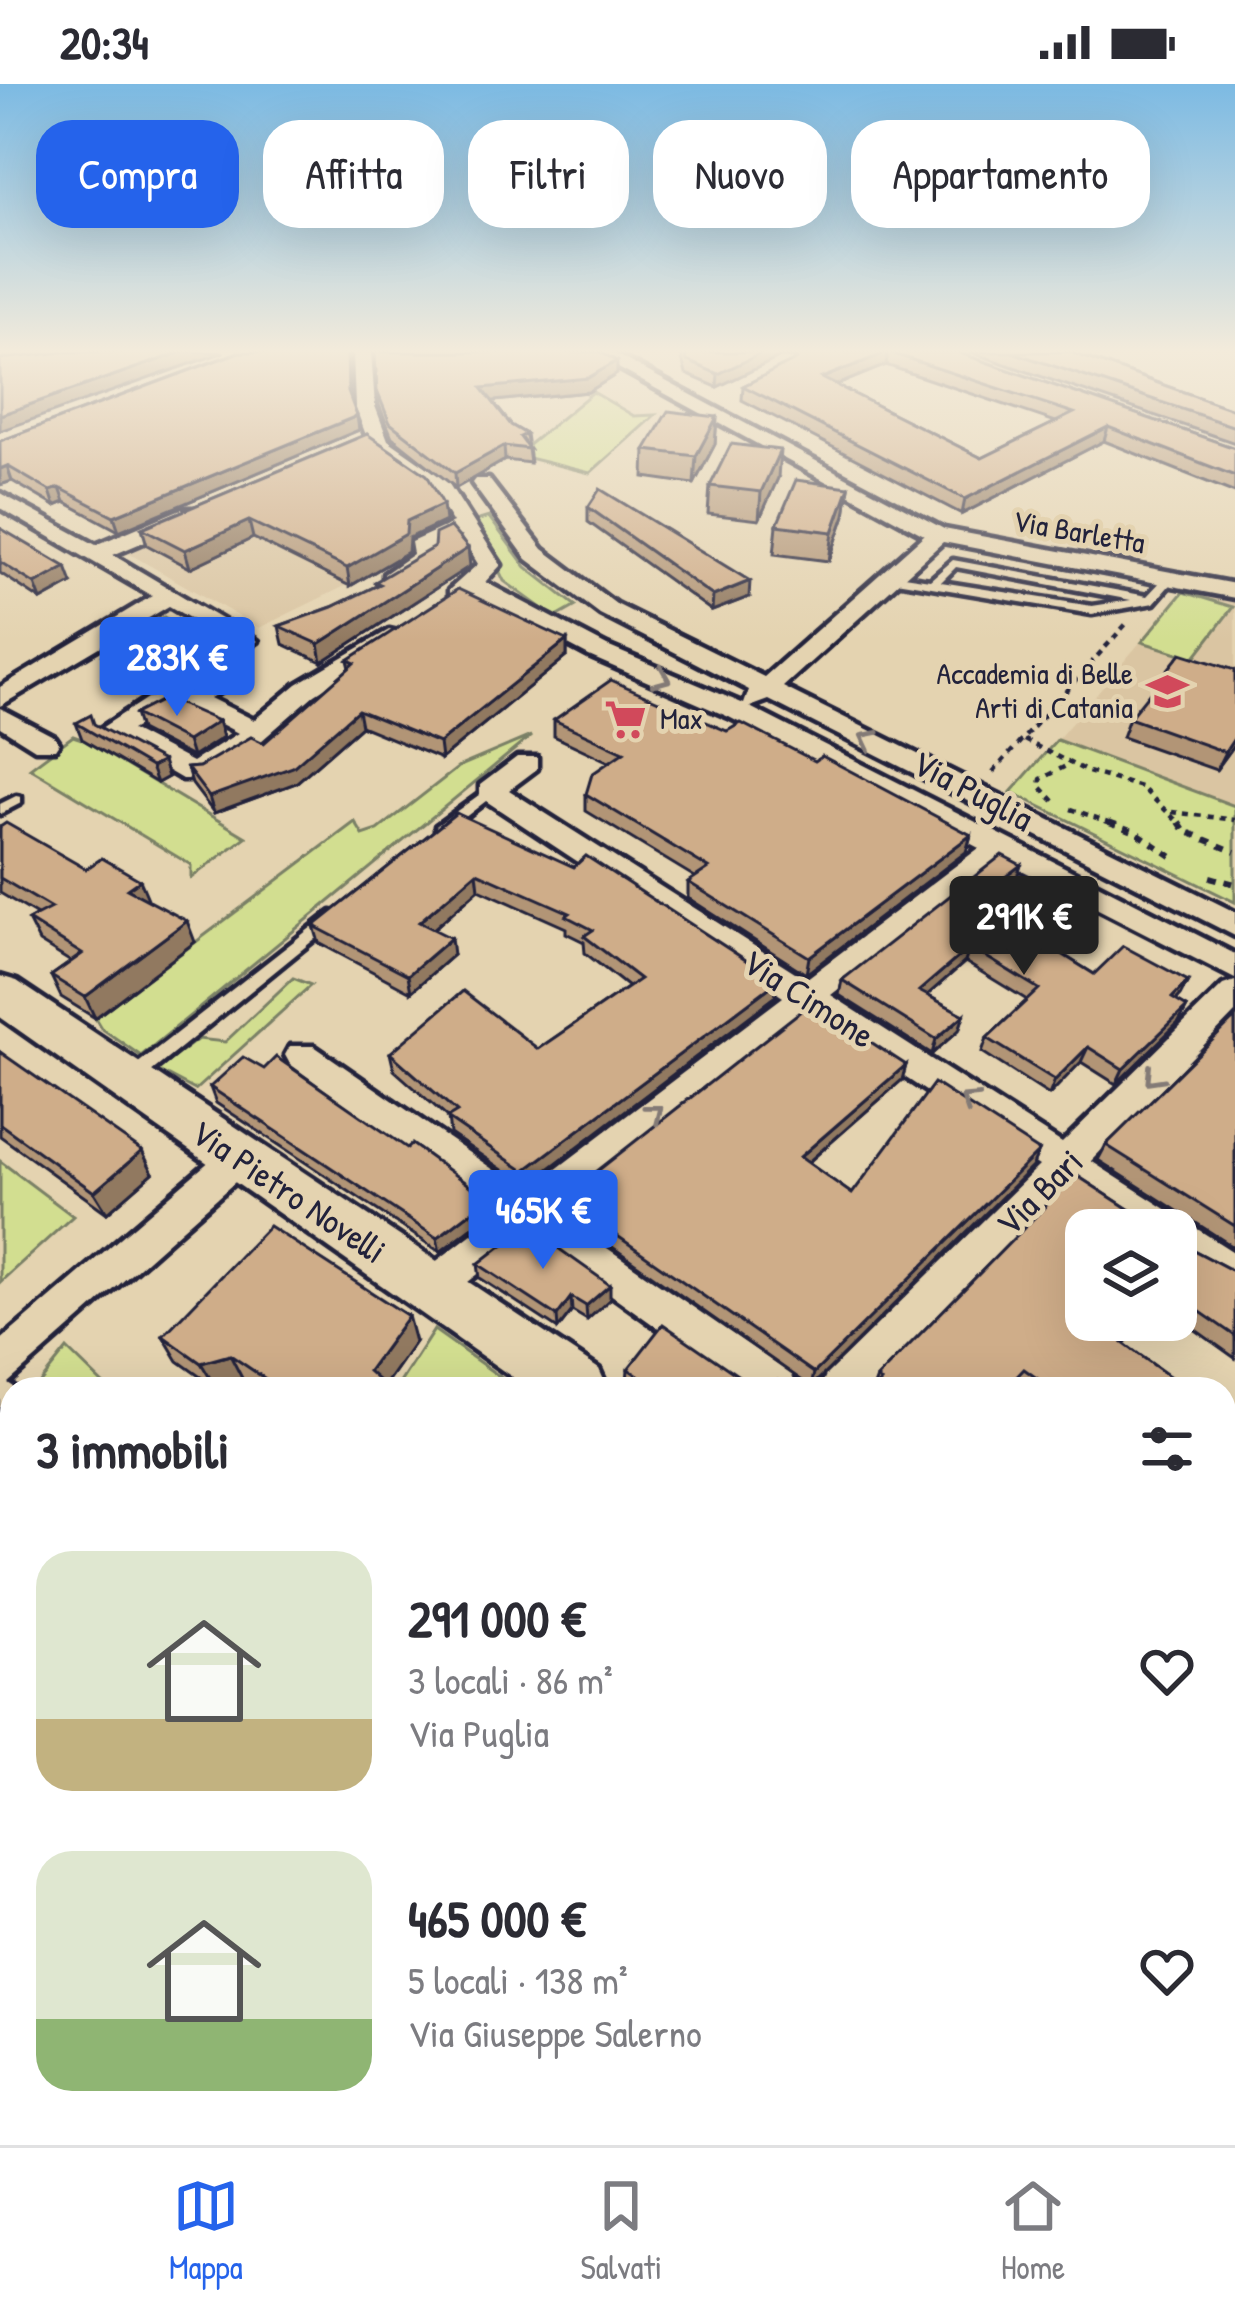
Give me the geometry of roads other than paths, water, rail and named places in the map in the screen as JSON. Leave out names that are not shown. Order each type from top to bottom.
[{"type":"main road","name":"Via Pietro Novelli","points":[[0,993],[561,1377]]},
{"type":"street","points":[[0,499],[167,597],[257,640],[236,672],[191,698],[156,704],[111,730],[192,773],[255,731],[280,708],[472,584],[490,565],[440,485],[379,448]]},
{"type":"street","name":"Via Barletta","points":[[790,448],[938,534],[1235,591]]},
{"type":"street","name":"Via Puglia","points":[[482,483],[536,554],[608,609],[1235,925]]},
{"type":"street","points":[[95,554],[220,501]]},
{"type":"street","points":[[361,597],[427,556],[419,547],[465,525]]},
{"type":"street","points":[[738,711],[770,688],[938,534]]},
{"type":"street","name":"Via Puglia","points":[[472,584],[555,630],[738,711],[1235,968]]},
{"type":"street","points":[[0,698],[167,597]]},
{"type":"street","points":[[555,630],[608,609]]},
{"type":"street","points":[[236,672],[251,692],[280,708]]},
{"type":"street","points":[[191,698],[255,731]]},
{"type":"street","points":[[0,716],[45,743]]},
{"type":"street","points":[[490,791],[527,763]]},
{"type":"street","name":"Via Cimone","points":[[490,791],[1135,1209]]},
{"type":"street","points":[[431,1288],[998,848]]},
{"type":"street","name":"Via Bari","points":[[853,1377],[1235,993]]},
{"type":"street","points":[[302,1055],[760,1377]]},
{"type":"street","points":[[0,1367],[239,1156]]},
{"type":"street","points":[[1197,1249],[1235,1274]]},
{"type":"lane","points":[[934,582],[953,563],[1150,600]]},
{"type":"lane","points":[[890,577],[1092,610],[1150,600],[1169,579]]},
{"type":"lane","points":[[420,846],[490,791]]},
{"type":"lane","points":[[0,810],[16,800]]},
{"type":"lane","points":[[129,1081],[346,905]]},
{"type":"place","name":"Accademia di Belle Arti di Catania","points":[[1167,691]]},
{"type":"place","name":"Max","points":[[626,719]]}]
